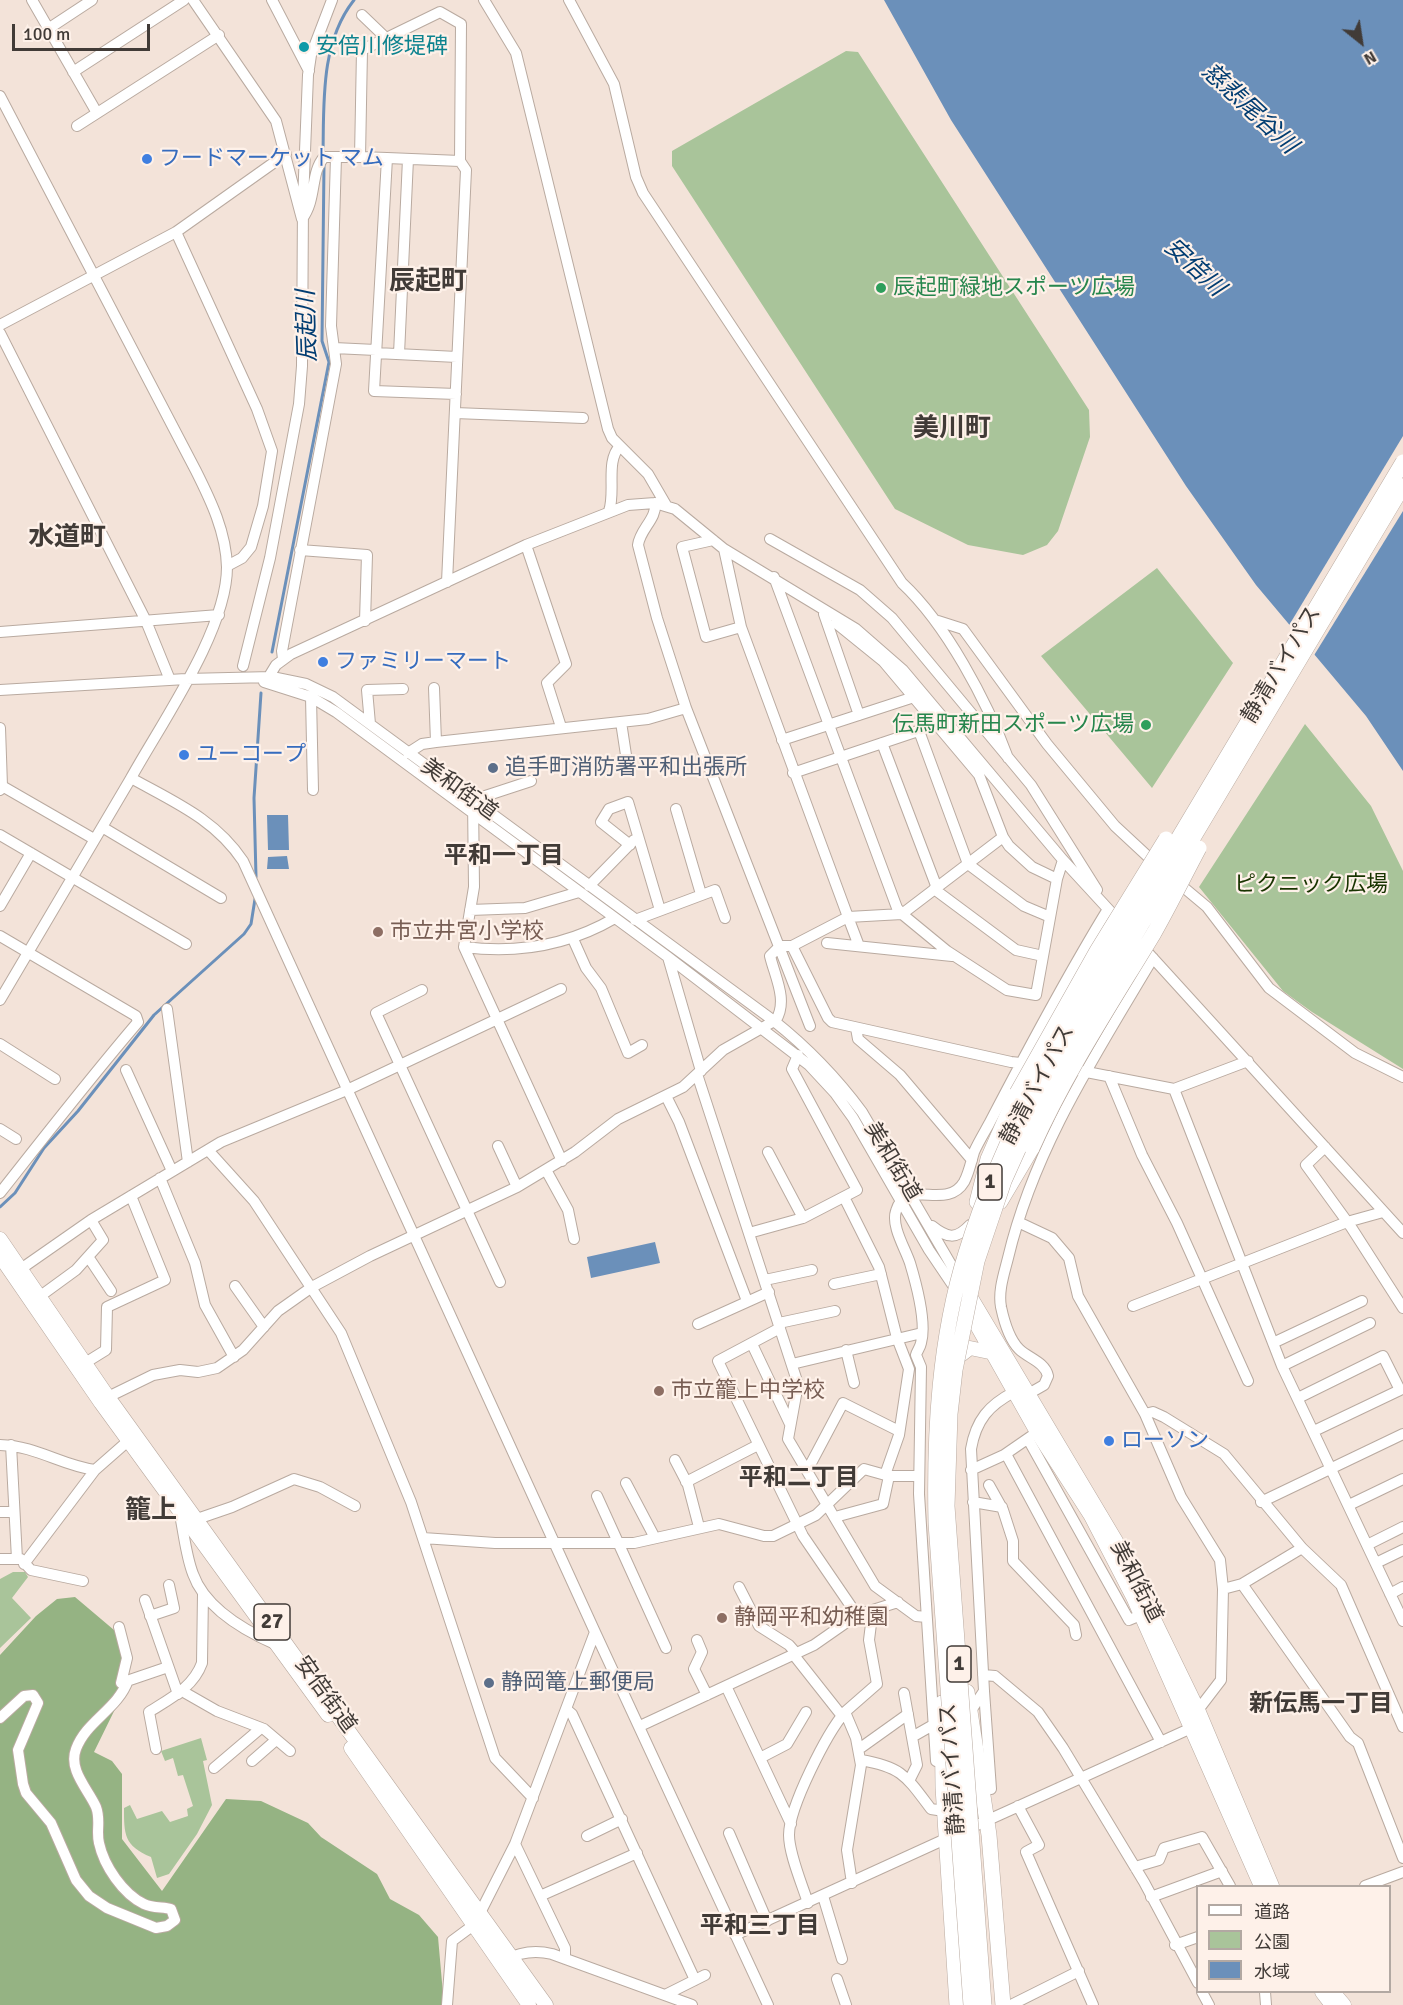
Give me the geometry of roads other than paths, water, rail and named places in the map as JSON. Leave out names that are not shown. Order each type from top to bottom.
[{"type":"highway","name":"静清バイパス","points":[[971,2005],[937,1545],[935,1476],[942,1373],[965,1257],[999,1160],[1029,1095],[1403,462]]},
{"type":"highway","name":"静清バイパス","points":[[984,2005],[947,1506],[950,1414],[963,1324],[977,1261],[997,1201],[1040,1101],[1403,486]]},
{"type":"highway","points":[[957,2005],[944,1811],[943,1707],[923,1438],[959,1287],[970,1225],[988,1158],[1017,1092],[1125,905],[1190,802],[1263,698]]},
{"type":"highway","points":[[1003,2005],[992,1870],[970,1712],[945,1464],[944,1437],[959,1287],[985,1226],[1032,1148],[1053,1102],[1096,1025],[1154,932],[1209,830],[1261,724]]},
{"type":"highway","points":[[992,1870],[990,1916],[994,2005]]},
{"type":"main road","name":"安倍街道","points":[[0,1239],[16,1272],[128,1441],[478,1918]]},
{"type":"main road","name":"安倍街道","points":[[0,1256],[39,1297],[506,1959],[546,2005]]},
{"type":"main road","name":"美和街道","points":[[959,1287],[1014,1392],[1086,1508],[1198,1720],[1260,1885]]},
{"type":"main road","name":"美和街道","points":[[959,1287],[1030,1393],[1038,1431],[1116,1541],[1271,1885]]},
{"type":"main road","points":[[952,1362],[970,1348],[994,1353]]},
{"type":"main road","name":"安倍街道","points":[[506,1959],[529,2005]]},
{"type":"main road","points":[[1323,1993],[1332,2005]]},
{"type":"main road","points":[[1334,1993],[1344,2005]]},
{"type":"street","points":[[32,0],[97,113]]},
{"type":"street","points":[[48,28],[92,0]]},
{"type":"street","points":[[73,72],[184,0]]},
{"type":"street","points":[[193,0],[276,121],[302,219]]},
{"type":"street","points":[[272,0],[309,72]]},
{"type":"street","points":[[243,666],[270,558],[299,404],[302,366],[302,219],[309,72],[311,54],[332,0]]},
{"type":"street","points":[[484,0],[516,53],[608,429],[620,447],[654,482],[660,504],[639,537],[638,545],[657,618],[686,708],[810,1026]]},
{"type":"street","points":[[569,0],[614,84],[636,177],[643,193],[902,583],[938,621],[999,732],[1008,758]]},
{"type":"street","points":[[360,157],[362,50],[440,12],[461,24],[460,161],[466,170],[447,582]]},
{"type":"street","points":[[362,15],[386,38]]},
{"type":"street","points":[[77,126],[219,35]]},
{"type":"street","points":[[0,96],[210,499],[223,536],[226,566],[224,595],[219,615],[186,679],[131,778],[0,1000]]},
{"type":"street","points":[[0,325],[176,232],[286,154]]},
{"type":"street","points":[[302,219],[310,208],[318,164],[324,157],[460,161]]},
{"type":"street","points":[[268,678],[282,659],[300,550],[335,374],[332,326],[336,157]]},
{"type":"street","points":[[387,158],[374,390],[456,394]]},
{"type":"street","points":[[399,354],[408,159]]},
{"type":"street","points":[[176,232],[257,409],[272,451],[263,506],[251,547],[242,558],[226,566]]},
{"type":"street","points":[[0,333],[146,621],[170,680]]},
{"type":"street","points":[[334,348],[458,357]]},
{"type":"street","points":[[455,413],[583,418]]},
{"type":"street","points":[[609,511],[613,499],[614,456],[620,447]]},
{"type":"street","points":[[282,659],[526,546],[609,511],[641,503],[660,504],[675,509],[724,549],[774,577],[877,644],[903,670],[1063,860],[1403,1233]]},
{"type":"street","points":[[771,539],[840,577],[875,602],[904,632],[1031,785],[1107,908]]},
{"type":"street","points":[[713,540],[682,547],[706,637],[741,627]]},
{"type":"street","points":[[526,546],[566,664],[548,684],[561,727]]},
{"type":"street","points":[[724,549],[741,627],[793,773],[859,946]]},
{"type":"street","points":[[300,550],[367,555],[365,621]]},
{"type":"street","points":[[774,577],[897,908],[902,914],[955,956],[1007,990],[1036,995],[1057,879],[1063,860]]},
{"type":"street","points":[[822,610],[877,656],[979,775],[1002,837],[1024,861],[1057,879]]},
{"type":"street","points":[[822,610],[859,715]]},
{"type":"street","points":[[0,632],[219,615]]},
{"type":"street","points":[[938,621],[963,629],[1047,744],[1115,826],[1130,842],[1207,907],[1269,988],[1355,1053],[1403,1077]]},
{"type":"street","name":"美和街道","points":[[249,678],[311,697],[336,712],[473,813],[584,889],[635,920],[774,1021],[810,1052],[843,1087],[959,1287]]},
{"type":"street","name":"美和街道","points":[[0,690],[186,679],[280,678],[306,684],[333,697],[473,800],[584,889],[615,918],[798,1055],[835,1093],[906,1196],[927,1222],[959,1287]]},
{"type":"street","points":[[370,724],[367,690],[403,688]]},
{"type":"street","points":[[434,688],[436,742]]},
{"type":"street","points":[[311,697],[313,790]]},
{"type":"street","points":[[782,740],[914,697]]},
{"type":"street","points":[[408,753],[422,744],[648,719],[686,708]]},
{"type":"street","points":[[621,722],[626,755]]},
{"type":"street","points":[[793,773],[936,725]]},
{"type":"street","points":[[0,728],[1,788],[94,839]]},
{"type":"street","points":[[918,731],[968,864],[1024,906],[1050,917]]},
{"type":"street","points":[[882,743],[935,889],[1016,950],[1043,956]]},
{"type":"street","points":[[131,778],[207,821],[228,839],[238,853],[553,1543],[768,2005]]},
{"type":"street","points":[[531,781],[473,800],[474,887],[464,947],[562,1161]]},
{"type":"street","points":[[630,845],[601,822],[609,809],[628,802],[660,910]]},
{"type":"street","points":[[676,808],[701,894]]},
{"type":"street","points":[[102,827],[221,898]]},
{"type":"street","points":[[0,835],[186,944]]},
{"type":"street","points":[[470,910],[525,908],[584,889],[638,836]]},
{"type":"street","points":[[108,1397],[153,1375],[167,1371],[209,1371],[234,1357],[278,1311],[312,1287],[370,1256],[414,1238],[517,1187],[562,1161],[618,1119],[666,1096],[699,1073],[723,1050],[774,1021],[782,1006],[770,956],[780,946],[792,946],[848,917],[902,914],[1002,837]]},
{"type":"street","points":[[0,906],[31,853]]},
{"type":"street","points":[[635,920],[715,890],[725,918]]},
{"type":"street","points":[[943,1778],[936,1763],[919,1476],[923,1438],[921,1367],[916,1355],[921,1346],[922,1333],[915,1280],[896,1223],[895,1212],[906,1196],[950,1194],[963,1183],[972,1160],[1020,1064],[1107,908]]},
{"type":"street","points":[[464,947],[514,950],[542,947],[573,939],[615,918]]},
{"type":"street","points":[[0,936],[136,1016],[138,1022],[100,1066],[72,1104],[42,1137],[0,1193]]},
{"type":"street","points":[[573,939],[586,968],[601,988],[628,1053],[642,1046]]},
{"type":"street","points":[[826,943],[955,956]]},
{"type":"street","points":[[792,946],[828,1018],[856,1028],[1020,1064],[1087,1070],[1174,1089],[1248,1061]]},
{"type":"street","points":[[668,957],[699,1073],[792,1364],[798,1391],[788,1439],[871,1580],[916,1616],[926,1617]]},
{"type":"street","points":[[1030,1393],[1047,1381],[1047,1371],[1025,1354],[1011,1339],[1000,1296],[1018,1222],[1046,1145],[1153,958]]},
{"type":"street","points":[[16,1272],[91,1220],[208,1150],[243,1132],[347,1090],[561,989]]},
{"type":"street","points":[[422,990],[376,1013],[500,1282]]},
{"type":"street","points":[[167,1009],[188,1162]]},
{"type":"street","points":[[856,1028],[858,1039],[900,1075],[972,1160]]},
{"type":"street","points":[[0,1044],[55,1079]]},
{"type":"street","points":[[749,1233],[803,1218],[857,1190],[792,1069],[798,1055]]},
{"type":"street","points":[[126,1070],[172,1171]]},
{"type":"street","points":[[1109,1076],[1142,1155],[1177,1222],[1248,1381]]},
{"type":"street","points":[[1174,1089],[1282,1366],[1403,1621]]},
{"type":"street","points":[[666,1096],[679,1122],[747,1301]]},
{"type":"street","points":[[0,1129],[16,1139]]},
{"type":"street","points":[[498,1146],[517,1187]]},
{"type":"street","points":[[1325,1147],[1306,1165],[1347,1222],[1403,1308]]},
{"type":"street","points":[[208,1150],[247,1192],[341,1332],[373,1407],[423,1538],[495,1758],[533,1798]]},
{"type":"street","points":[[768,1152],[803,1218]]},
{"type":"street","points":[[546,1170],[568,1210],[574,1239]]},
{"type":"street","points":[[160,1178],[195,1263],[205,1305],[234,1357]]},
{"type":"street","points":[[85,1363],[106,1350],[107,1307],[165,1280],[131,1196]]},
{"type":"street","points":[[835,1517],[883,1504],[887,1476],[899,1433],[909,1369],[897,1338],[881,1274],[844,1197]]},
{"type":"street","points":[[1133,1306],[1347,1222],[1383,1212]]},
{"type":"street","points":[[39,1297],[89,1258],[103,1240],[91,1220]]},
{"type":"street","points":[[927,1222],[944,1235],[959,1234],[970,1225]]},
{"type":"street","points":[[735,1935],[1161,1742],[1198,1720],[1221,1680],[1223,1589],[1220,1560],[1181,1497],[1145,1414],[1078,1296],[1069,1258],[1052,1238],[1018,1222]]},
{"type":"street","points":[[89,1258],[111,1291]]},
{"type":"street","points":[[765,1280],[812,1270]]},
{"type":"street","points":[[834,1284],[881,1274]]},
{"type":"street","points":[[235,1286],[264,1327]]},
{"type":"street","points":[[698,1324],[769,1292]]},
{"type":"street","points":[[1274,1343],[1362,1301]]},
{"type":"street","points":[[808,1903],[790,1842],[791,1824],[803,1787],[844,1714],[877,1684],[869,1640],[871,1624],[797,1524],[718,1361],[752,1344],[780,1326],[835,1311]]},
{"type":"street","points":[[1282,1366],[1370,1323]]},
{"type":"street","points":[[792,1364],[922,1333]]},
{"type":"street","points":[[752,1344],[790,1424]]},
{"type":"street","points":[[846,1350],[854,1383]]},
{"type":"street","points":[[1298,1398],[1383,1356],[1400,1390],[1314,1431]]},
{"type":"street","points":[[991,1789],[971,1449],[977,1424],[994,1402],[1014,1392]]},
{"type":"street","points":[[807,1469],[843,1403],[899,1433],[923,1438]]},
{"type":"street","points":[[1145,1414],[1153,1413],[1164,1417],[1213,1445],[1224,1454],[1261,1502],[1302,1548],[1341,1585],[1403,1727]]},
{"type":"street","points":[[971,1470],[1006,1454],[1038,1431],[1071,1516],[1129,1620],[1142,1615]]},
{"type":"street","points":[[1261,1502],[1403,1434]]},
{"type":"street","points":[[21,1561],[95,1470],[128,1441]]},
{"type":"street","points":[[21,1561],[5,1445],[37,1449],[73,1467],[95,1470]]},
{"type":"street","points":[[686,1482],[758,1445]]},
{"type":"street","points":[[1006,1454],[1161,1742]]},
{"type":"street","points":[[675,1461],[686,1482],[699,1527]]},
{"type":"street","points":[[423,1538],[620,1543],[722,1524],[764,1536],[773,1536],[828,1506],[864,1469],[887,1476],[919,1476]]},
{"type":"street","points":[[197,1519],[232,1508],[294,1479],[320,1487],[355,1506]]},
{"type":"street","points":[[1348,1505],[1403,1479]]},
{"type":"street","points":[[626,1482],[655,1538]]},
{"type":"street","points":[[990,1485],[1002,1507],[1013,1541],[1013,1561],[1074,1625],[1076,1635]]},
{"type":"street","points":[[597,1496],[666,1648]]},
{"type":"street","points":[[973,1502],[1002,1507]]},
{"type":"street","points":[[1071,1516],[1086,1508]]},
{"type":"street","points":[[0,1512],[14,1512]]},
{"type":"street","points":[[180,1513],[193,1574],[210,1603],[257,1636],[277,1645]]},
{"type":"street","points":[[1367,1545],[1403,1527]]},
{"type":"street","points":[[1223,1589],[1242,1584],[1302,1548]]},
{"type":"street","points":[[1376,1563],[1403,1550]]},
{"type":"street","points":[[0,1559],[21,1561],[31,1570],[83,1581]]},
{"type":"street","points":[[1242,1584],[1350,1737],[1358,1743],[1403,1858]]},
{"type":"street","points":[[150,1616],[174,1608],[169,1585]]},
{"type":"street","points":[[739,1587],[759,1626],[789,1645],[844,1714],[860,1755],[847,1851],[852,1883]]},
{"type":"street","points":[[1390,1594],[1403,1587]]},
{"type":"street","points":[[156,1749],[149,1712],[180,1692],[198,1672],[202,1663],[203,1593]]},
{"type":"street","points":[[145,1600],[168,1667],[180,1692],[217,1711],[261,1728],[290,1751]]},
{"type":"street","points":[[640,1726],[814,1645],[862,1614],[898,1602]]},
{"type":"street","points":[[119,1627],[127,1658],[121,1683],[168,1667]]},
{"type":"street","points":[[447,2005],[452,1941],[478,1918],[515,1844],[595,1632]]},
{"type":"street","points":[[697,1640],[702,1652],[694,1669],[707,1695]]},
{"type":"street","points":[[983,1675],[994,1676],[1038,1712],[1135,1867],[1196,1981]]},
{"type":"street","points":[[0,1718],[24,1696],[33,1695],[36,1698],[35,1710],[18,1750],[22,1784],[26,1793],[51,1823],[76,1880],[89,1896],[107,1908],[156,1928],[167,1926],[175,1920],[171,1909],[149,1906],[138,1900],[110,1871],[99,1844],[98,1812],[74,1768],[74,1756],[78,1743],[117,1701],[128,1680]]},
{"type":"street","points":[[726,1686],[791,1824]]},
{"type":"street","points":[[970,1712],[984,1691]]},
{"type":"street","points":[[904,1693],[917,1765],[909,1781]]},
{"type":"street","points":[[566,1709],[572,1714],[637,1853],[700,1977],[665,1995]]},
{"type":"street","points":[[760,1758],[787,1744],[806,1712]]},
{"type":"street","points":[[860,1755],[908,1714]]},
{"type":"street","points":[[912,1737],[933,1725]]},
{"type":"street","points":[[214,1768],[261,1728]]},
{"type":"street","points":[[252,1761],[276,1740]]},
{"type":"street","points":[[860,1755],[889,1765],[909,1781],[931,1809],[944,1811]]},
{"type":"street","points":[[1018,1806],[1039,1845],[1026,1852],[1094,2005]]},
{"type":"street","points":[[587,1836],[622,1819]]},
{"type":"street","points":[[729,1833],[767,1921]]},
{"type":"street","points":[[1135,1867],[1159,1860],[1164,1848],[1202,1838],[1229,1885]]},
{"type":"street","points":[[515,1844],[566,1948],[565,1959]]},
{"type":"street","points":[[540,1896],[637,1853]]},
{"type":"street","points":[[1151,1897],[1222,1871]]},
{"type":"street","points":[[1370,1885],[1403,1872]]},
{"type":"street","points":[[823,1896],[842,1959]]},
{"type":"street","points":[[1175,1945],[1196,1937]]},
{"type":"street","points":[[506,1959],[540,1951],[692,2005]]},
{"type":"street","points":[[1011,2005],[1079,1971]]},
{"type":"street","points":[[837,1979],[846,2005]]},
{"type":"water","points":[[884,0],[1403,0],[1403,771],[1366,716],[1256,585],[1186,486],[951,120]]},
{"type":"water","points":[[267,815],[288,815],[289,850],[268,850]]},
{"type":"water","points":[[287,856],[289,869],[267,869],[268,857]]},
{"type":"water","points":[[655,1242],[660,1263],[591,1278],[587,1257]]},
{"type":"waterway","name":"辰起川","points":[[323,155],[326,74],[335,35],[354,0]]},
{"type":"waterway","name":"辰起川","points":[[272,652],[329,362],[322,341],[324,165]]},
{"type":"waterway","points":[[256,877],[254,798],[261,693]]},
{"type":"waterway","points":[[0,1207],[15,1193],[44,1148],[78,1111],[154,1015],[244,934],[251,924],[255,899]]},
{"type":"place","name":"安倍川修堤碑","points":[[304,47]]},
{"type":"place","name":"フードマーケット マム","points":[[147,159]]},
{"type":"place","name":"辰起町緑地スポーツ広場","points":[[881,288]]},
{"type":"place","name":"ファミリーマート","points":[[323,662]]},
{"type":"place","name":"伝馬町新田スポーツ広場","points":[[1146,725]]},
{"type":"place","name":"ユーコープ","points":[[184,755]]},
{"type":"place","name":"追手町消防署平和出張所","points":[[493,768]]},
{"type":"place","name":"市立井宮小学校","points":[[378,932]]},
{"type":"place","name":"市立籠上中学校","points":[[659,1391]]},
{"type":"place","name":"ローソン","points":[[1109,1441]]},
{"type":"place","name":"静岡平和幼稚園","points":[[722,1618]]},
{"type":"place","name":"静岡篭上郵便局","points":[[489,1683]]},
{"type":"district","name":"辰起町","points":[[428,282]]},
{"type":"district","name":"美川町","points":[[952,429]]},
{"type":"district","name":"水道町","points":[[67,538]]},
{"type":"district","name":"平和一丁目","points":[[504,857]]},
{"type":"district","name":"平和二丁目","points":[[799,1479]]},
{"type":"district","name":"籠上","points":[[151,1511]]},
{"type":"district","name":"新伝馬一丁目","points":[[1321,1705]]},
{"type":"district","name":"平和三丁目","points":[[760,1927]]},
{"type":"water label","name":"慈悲尾谷川","points":[[1249,109]]},
{"type":"water label","name":"安倍川","points":[[1194,268]]},
{"type":"park label","name":"ピクニック広場","points":[[1311,885]]}]
